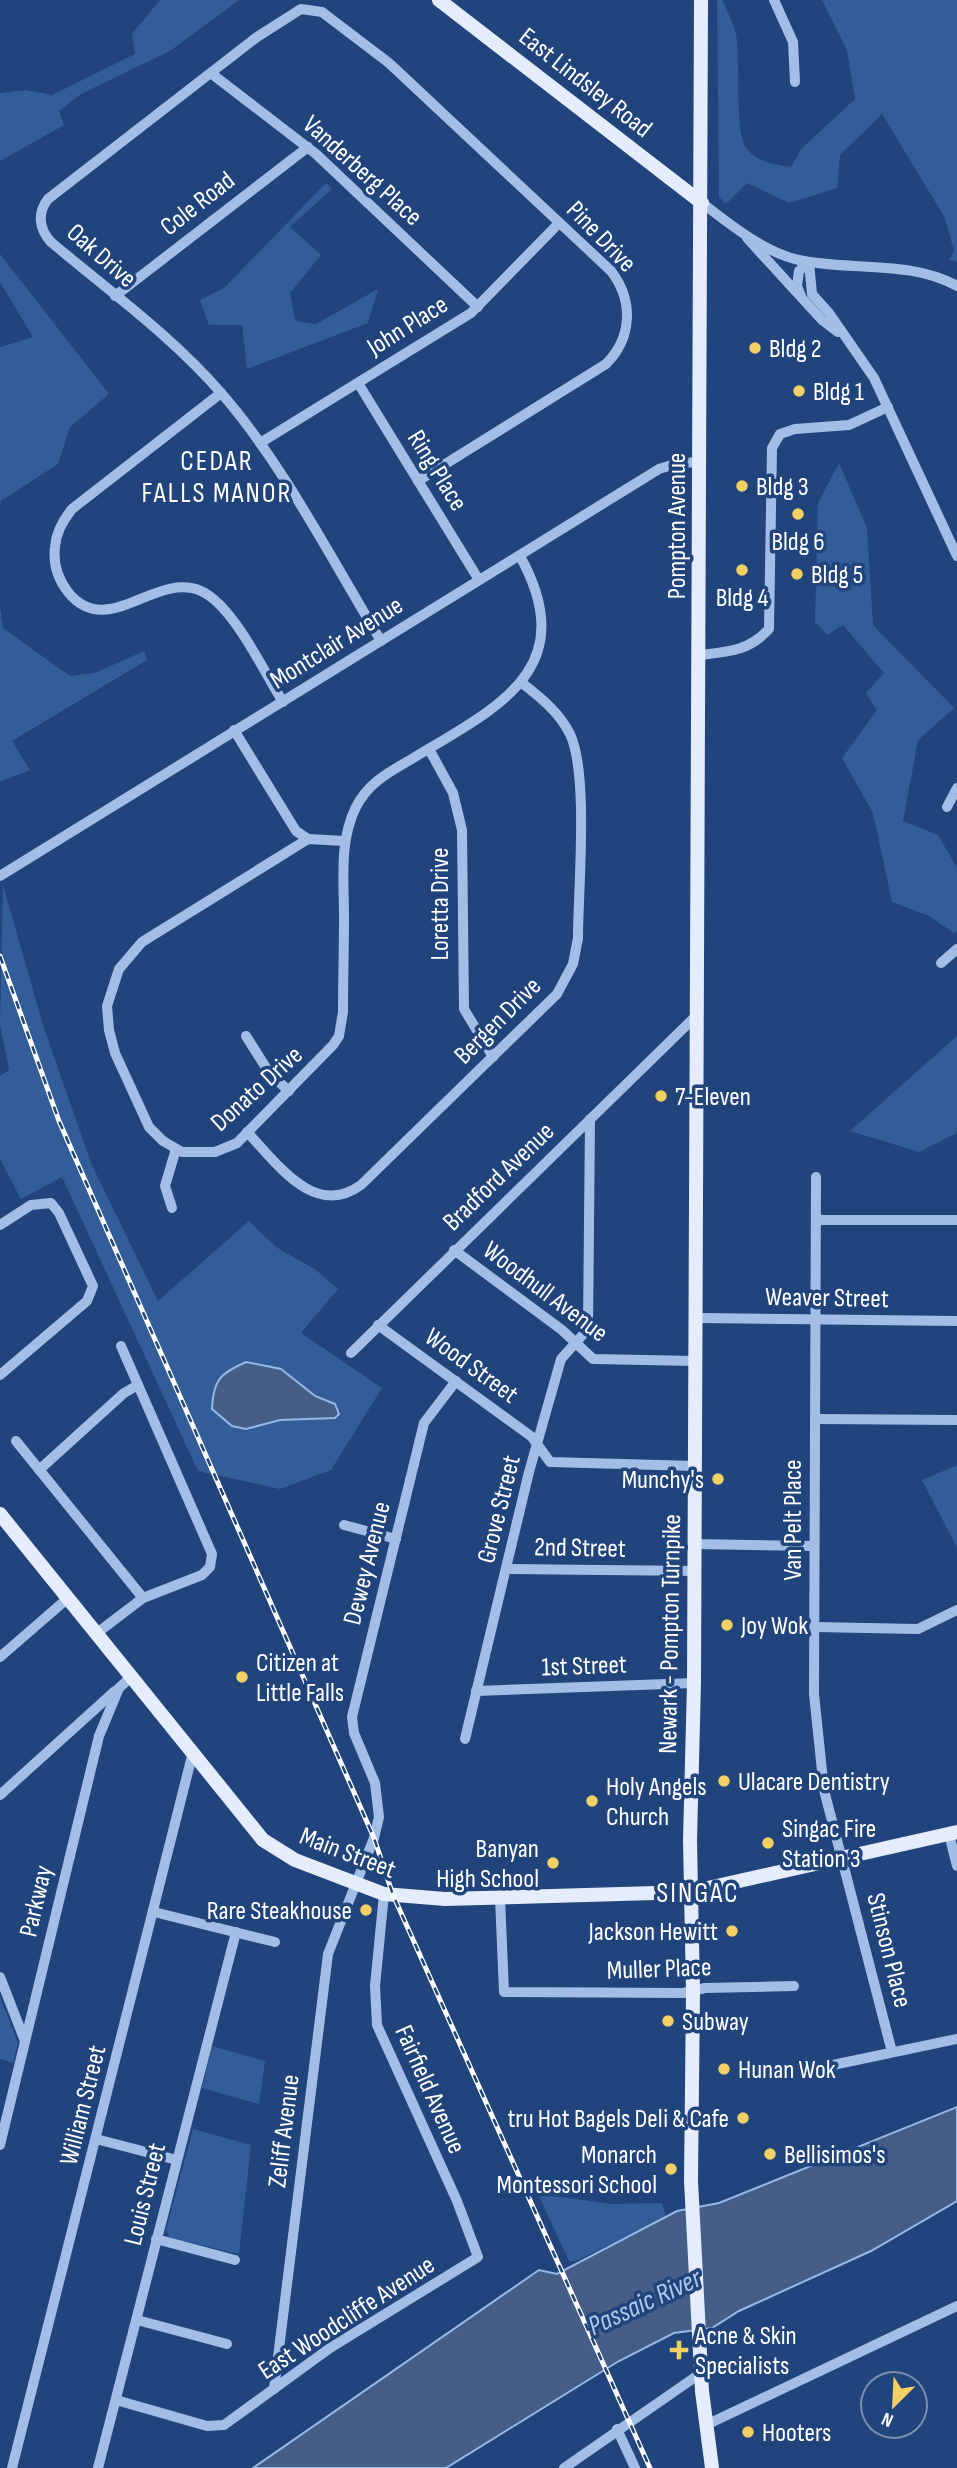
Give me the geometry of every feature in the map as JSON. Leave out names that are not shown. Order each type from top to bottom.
[{"type":"main road","name":"East Lindsley Road","points":[[439,0],[702,203]]},
{"type":"main road","name":"Pompton Avenue","points":[[697,1052],[701,0]]},
{"type":"main road","name":"Newark - Pompton Turnpike","points":[[697,1052],[695,1571],[690,1892],[693,1991],[691,2181],[701,2372],[712,2468]]},
{"type":"main road","name":"Main Street","points":[[1,1517],[263,1840],[295,1860],[384,1894],[400,1898],[500,1898],[690,1892],[843,1860],[953,1833]]},
{"type":"street","points":[[774,0],[793,42],[795,82]]},
{"type":"street","name":"Oak Drive","points":[[357,37],[322,12],[301,9],[268,29],[48,199],[42,209],[42,227],[47,237],[188,358],[221,393],[260,443],[381,641]]},
{"type":"street","name":"Pine Drive","points":[[357,37],[404,76],[619,283],[628,312],[621,344],[599,369],[418,481]]},
{"type":"street","name":"Vanderberg Place","points":[[212,74],[308,147],[478,307]]},
{"type":"street","name":"Cole Road","points":[[115,296],[308,147]]},
{"type":"street","points":[[702,203],[741,232],[782,254],[809,262],[925,274],[957,286]]},
{"type":"street","name":"John Place","points":[[260,443],[478,307],[559,223]]},
{"type":"street","points":[[741,232],[802,299],[843,336]]},
{"type":"street","points":[[802,299],[797,286],[799,271],[809,262]]},
{"type":"street","points":[[809,262],[812,294],[869,371],[957,556]]},
{"type":"street","name":"Ring Place","points":[[358,383],[479,580]]},
{"type":"street","points":[[221,393],[72,509],[62,523],[55,541],[56,569],[74,599],[95,610],[115,610],[169,587],[187,587],[209,595],[225,610],[283,702]]},
{"type":"street","points":[[700,655],[735,652],[757,642],[769,629],[772,448],[780,435],[795,429],[849,425],[888,407]]},
{"type":"street","name":"Montclair Avenue","points":[[0,876],[659,469],[678,463],[701,462]]},
{"type":"street","name":"Donato Drive","points":[[176,1149],[195,1154],[231,1147],[329,1052],[341,1025],[345,841],[351,817],[370,786],[499,706],[522,683],[536,650],[540,615],[533,581],[520,556]]},
{"type":"street","name":"Bergen Drive","points":[[247,1132],[305,1190],[324,1196],[346,1194],[361,1185],[557,994],[572,964],[578,939],[578,762],[563,722],[548,703],[522,683]]},
{"type":"street","points":[[234,730],[296,831],[308,839],[345,841]]},
{"type":"street","name":"Loretta Drive","points":[[429,749],[453,793],[462,830],[464,1009],[493,1057]]},
{"type":"street","points":[[947,807],[957,788]]},
{"type":"street","points":[[172,1208],[164,1186],[176,1149],[163,1142],[149,1127],[115,1053],[109,1030],[107,1006],[119,969],[142,942],[308,839]]},
{"type":"street","points":[[941,963],[957,949]]},
{"type":"street","name":"Bradford Avenue","points":[[351,1353],[697,1015]]},
{"type":"street","points":[[246,1036],[270,1074],[289,1091]]},
{"type":"street","name":"Grove Street","points":[[465,1739],[561,1359],[584,1336],[589,1321],[590,1119]]},
{"type":"street","name":"Van Pelt Place","points":[[816,1177],[814,1694],[824,1790],[843,1860]]},
{"type":"street","points":[[0,1225],[31,1205],[51,1203],[59,1213],[89,1273],[93,1290],[87,1301],[0,1375]]},
{"type":"street","points":[[816,1220],[957,1220]]},
{"type":"street","name":"Woodhull Avenue","points":[[454,1250],[600,1361],[696,1361]]},
{"type":"street","name":"Weaver Street","points":[[696,1318],[957,1321]]},
{"type":"street","name":"Wood Street","points":[[378,1325],[538,1442],[550,1462],[695,1466]]},
{"type":"street","points":[[97,1633],[142,1598],[202,1575],[210,1567],[212,1554],[121,1346]]},
{"type":"street","name":"Dewey Avenue","points":[[355,1884],[374,1838],[379,1817],[375,1783],[354,1733],[352,1717],[424,1423],[456,1381]]},
{"type":"street","points":[[39,1469],[124,1393],[138,1385]]},
{"type":"street","points":[[815,1419],[957,1420]]},
{"type":"street","points":[[16,1441],[142,1598]]},
{"type":"street","points":[[344,1525],[396,1539]]},
{"type":"street","points":[[695,1544],[814,1546]]},
{"type":"street","name":"2nd Street","points":[[506,1569],[695,1571]]},
{"type":"street","points":[[0,1657],[68,1598]]},
{"type":"street","points":[[815,1628],[918,1629],[957,1610]]},
{"type":"street","name":"Parkway","points":[[0,2145],[99,1736],[119,1688],[132,1676]]},
{"type":"street","name":"1st Street","points":[[476,1691],[694,1683]]},
{"type":"street","points":[[0,1795],[68,1731],[119,1688]]},
{"type":"street","name":"William Street","points":[[12,2468],[193,1752]]},
{"type":"street","points":[[953,1833],[957,1866]]},
{"type":"street","name":"Stinson Place","points":[[843,1860],[892,2052]]},
{"type":"street","name":"Zeliff Avenue","points":[[274,2389],[328,1954],[355,1884]]},
{"type":"street","name":"Fairfield Avenue","points":[[384,1894],[375,1986],[377,2025],[479,2253]]},
{"type":"street","name":"Muller Place","points":[[500,1898],[502,1990],[511,1994],[693,1991],[794,1986]]},
{"type":"street","points":[[154,1912],[275,1942]]},
{"type":"street","name":"Louis Street","points":[[98,2468],[236,1932]]},
{"type":"street","points":[[0,1977],[25,2041]]},
{"type":"street","points":[[828,2066],[957,2039]]},
{"type":"street","points":[[96,2139],[177,2160]]},
{"type":"street","points":[[156,2239],[235,2260]]},
{"type":"street","name":"East Woodcliffe Avenue","points":[[116,2400],[215,2427],[235,2420],[330,2348],[475,2261],[479,2253]]},
{"type":"street","points":[[706,2425],[957,2306]]},
{"type":"street","points":[[137,2320],[227,2344]]},
{"type":"street","points":[[564,2468],[701,2372]]},
{"type":"street","points":[[617,2429],[635,2468]]},
{"type":"shaded area","points":[[160,0],[239,0],[170,51],[81,94],[59,111],[64,125],[0,161],[0,93],[26,90],[52,95],[135,54],[132,34]]},
{"type":"shaded area","points":[[717,0],[722,0],[736,35],[739,113],[743,141],[747,149],[761,160],[791,167],[801,149],[855,99],[847,50],[822,0],[957,0],[957,262],[949,260],[954,251],[945,218],[882,114],[840,155],[837,188],[789,203],[747,183],[726,204],[719,197]]},
{"type":"shaded area","points":[[326,183],[332,189],[290,227],[321,255],[290,293],[295,321],[316,324],[378,289],[368,323],[247,369],[242,325],[209,325],[200,300],[224,288]]},
{"type":"shaded area","points":[[0,254],[109,394],[70,427],[58,464],[1,501],[0,507],[0,347],[33,337],[0,282]]},
{"type":"shaded area","points":[[839,463],[867,528],[873,625],[954,708],[918,740],[903,821],[938,835],[957,868],[957,931],[954,933],[929,916],[892,902],[873,813],[842,758],[877,710],[866,693],[884,673],[843,625],[827,635],[815,622],[818,503]]},
{"type":"shaded area","points":[[0,607],[3,628],[70,676],[95,673],[144,651],[147,660],[12,741],[30,770],[0,782]]},
{"type":"shaded area","points":[[3,885],[43,1025],[91,1163],[158,1301],[249,1221],[276,1247],[316,1270],[338,1289],[301,1333],[382,1388],[331,1470],[280,1489],[198,1471],[62,1177],[21,1199],[0,1159],[0,1076],[9,1070],[0,1025]]},
{"type":"shaded area","points":[[957,1036],[957,1133],[919,1152],[850,1131]]},
{"type":"shaded area","points":[[957,1465],[957,1548],[922,1480]]},
{"type":"shaded area","points":[[0,1997],[18,2043],[13,2063],[0,2059]]},
{"type":"shaded area","points":[[212,2046],[265,2061],[259,2104],[202,2088]]},
{"type":"shaded area","points":[[193,2129],[251,2145],[239,2254],[170,2238],[166,2230]]},
{"type":"shaded area","points":[[538,2194],[612,2204],[662,2203],[666,2217],[576,2261],[569,2261]]},
{"type":"water","points":[[246,1362],[281,1369],[315,1396],[335,1404],[339,1414],[335,1418],[280,1420],[246,1429],[232,1426],[212,1409],[214,1391],[220,1378]]},
{"type":"water","name":"Passaic River","points":[[957,2107],[957,2201],[871,2251],[739,2311],[712,2328],[674,2333],[619,2361],[446,2468],[253,2468],[539,2270],[557,2274],[677,2211],[719,2203]]},
{"type":"railway","points":[[0,956],[59,1121],[374,1838],[393,1895],[650,2468]]},
{"type":"place","name":"Bldg 2","points":[[755,348]]},
{"type":"place","name":"Bldg 1","points":[[799,391]]},
{"type":"place","name":"Bldg 3","points":[[742,486]]},
{"type":"place","name":"Bldg 6","points":[[798,514]]},
{"type":"place","name":"Bldg 4","points":[[742,570]]},
{"type":"place","name":"Bldg 5","points":[[797,574]]},
{"type":"place","name":"7-Eleven","points":[[661,1096]]},
{"type":"place","name":"Munchy's","points":[[718,1479]]},
{"type":"place","name":"Joy Wok","points":[[727,1625]]},
{"type":"place","name":"Citizen at Little Falls","points":[[242,1677]]},
{"type":"place","name":"Ulacare Dentistry","points":[[724,1781]]},
{"type":"place","name":"Holy Angels Church","points":[[592,1801]]},
{"type":"place","name":"Singac Fire Station 3","points":[[768,1843]]},
{"type":"place","name":"Banyan High School","points":[[553,1863]]},
{"type":"place","name":"Rare Steakhouse","points":[[366,1910]]},
{"type":"place","name":"Jackson Hewitt","points":[[732,1931]]},
{"type":"place","name":"Subway","points":[[668,2021]]},
{"type":"place","name":"Hunan Wok","points":[[724,2069]]},
{"type":"place","name":"tru Hot Bagels Deli & Cafe","points":[[743,2118]]},
{"type":"place","name":"Bellisimos's","points":[[770,2154]]},
{"type":"place","name":"Monarch Montessori School","points":[[671,2169]]},
{"type":"place","name":"Acne & Skin Specialists","points":[[679,2350]]},
{"type":"place","name":"Hooters","points":[[748,2432]]},
{"type":"district","name":"CEDAR FALLS MANOR","points":[[217,476]]},
{"type":"district","name":"SINGAC","points":[[698,1892]]}]
